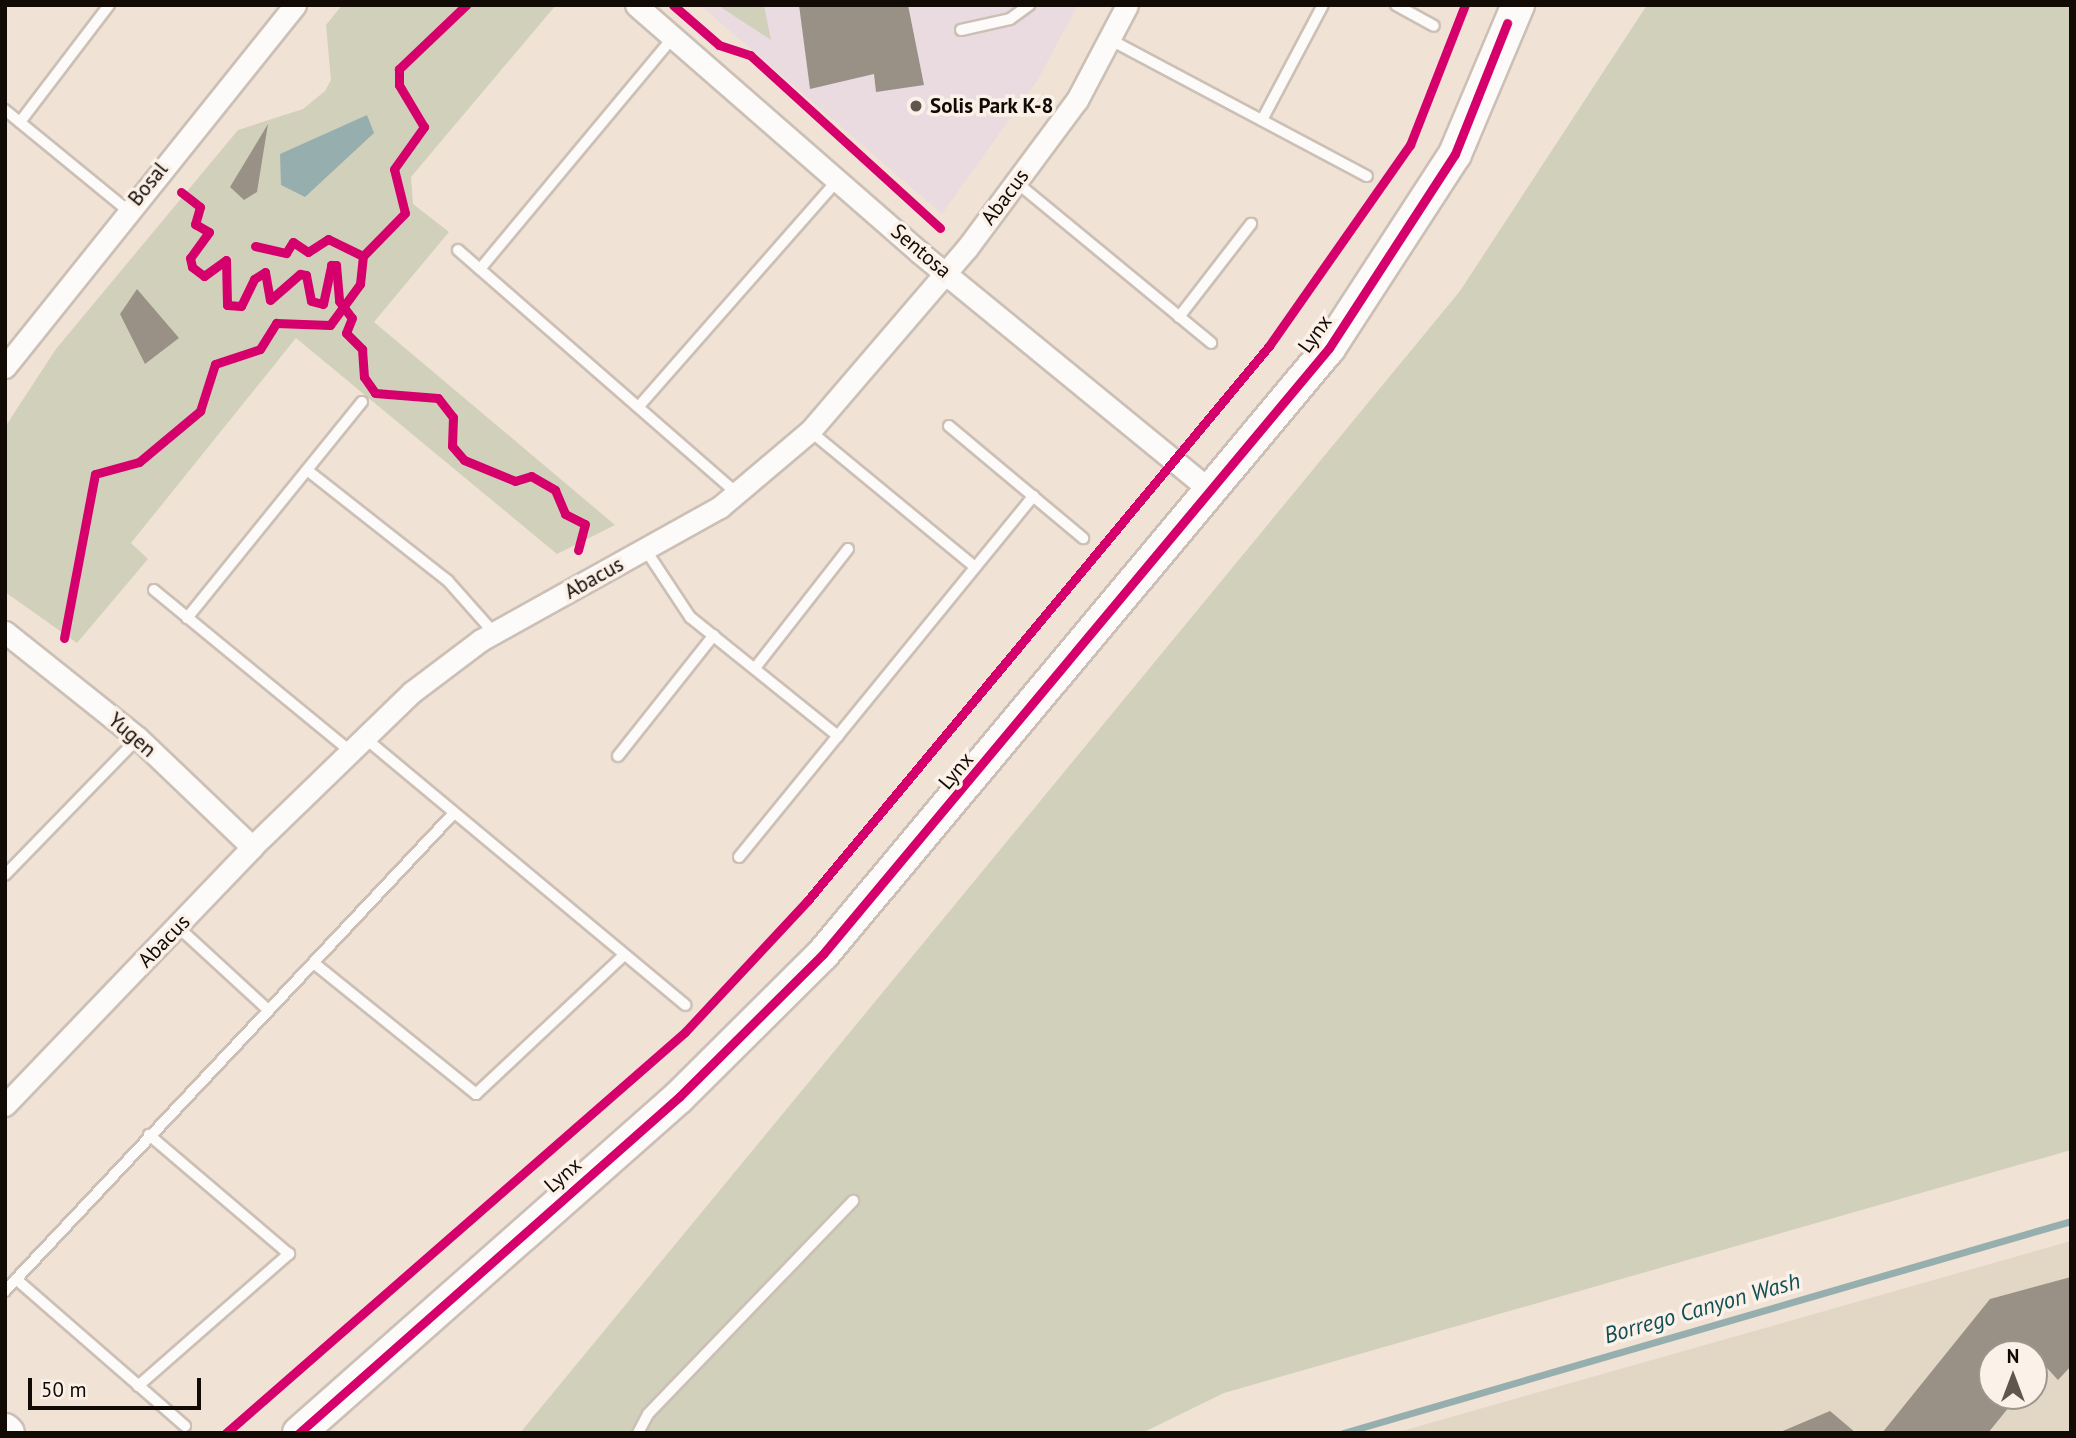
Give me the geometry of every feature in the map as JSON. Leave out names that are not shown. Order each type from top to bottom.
[{"type":"street","name":"Bosal","points":[[5,367],[127,210],[295,5]]},
{"type":"street","name":"Sentosa","points":[[636,5],[946,272],[1211,491]]},
{"type":"street","name":"Abacus","points":[[5,1105],[178,927],[252,846],[412,692],[494,633],[645,549],[737,493],[810,431],[946,272],[1016,182],[1077,100],[1127,5]]},
{"type":"street","name":"Lynx","points":[[299,1433],[679,1097],[823,954],[1329,348],[1455,154],[1510,11]]},
{"type":"street","name":"Yugen","points":[[5,632],[138,738],[252,846]]},
{"type":"lane","points":[[20,122],[109,5]]},
{"type":"lane","points":[[1262,120],[1323,5]]},
{"type":"lane","points":[[1396,5],[1433,26]]},
{"type":"lane","points":[[961,30],[1024,8]]},
{"type":"lane","points":[[480,269],[673,37]]},
{"type":"lane","points":[[1109,39],[1367,176]]},
{"type":"lane","points":[[5,110],[127,210]]},
{"type":"lane","points":[[640,405],[838,180]]},
{"type":"lane","points":[[1016,182],[1211,343]]},
{"type":"lane","points":[[1179,317],[1251,224]]},
{"type":"lane","points":[[458,250],[640,405],[737,493]]},
{"type":"lane","points":[[187,618],[362,402]]},
{"type":"lane","points":[[949,426],[1083,538]]},
{"type":"lane","points":[[810,431],[975,567]]},
{"type":"lane","points":[[307,470],[448,581],[494,633]]},
{"type":"lane","points":[[739,857],[1032,495]]},
{"type":"lane","points":[[645,549],[668,588],[714,635],[838,736]]},
{"type":"lane","points":[[755,668],[848,549]]},
{"type":"lane","points":[[154,590],[187,618],[454,813],[685,1005]]},
{"type":"lane","points":[[618,756],[714,635]]},
{"type":"lane","points":[[5,875],[138,738]]},
{"type":"lane","points":[[5,1291],[266,1007],[315,964],[454,813]]},
{"type":"lane","points":[[178,927],[266,1007]]},
{"type":"lane","points":[[315,964],[476,1094],[624,955]]},
{"type":"lane","points":[[138,1386],[289,1254],[149,1135]]},
{"type":"lane","points":[[638,1433],[648,1414],[853,1201]]},
{"type":"lane","points":[[16,1279],[185,1426]]},
{"type":"shaded area","name":"Solis Park K-8","points":[[700,5],[1078,5],[1037,81],[942,214]]},
{"type":"shaded area","points":[[2071,1241],[2071,1433],[1396,1433]]},
{"type":"green space","points":[[342,5],[556,5],[411,177],[413,204],[449,232],[374,322],[615,525],[557,554],[296,338],[131,543],[148,559],[77,643],[5,592],[5,427],[56,349],[238,130],[303,109],[325,91],[331,80],[326,25]]},
{"type":"green space","points":[[721,5],[764,5],[771,40],[722,8]]},
{"type":"green space","points":[[1647,5],[2071,5],[2071,1150],[1224,1393],[1142,1433],[520,1433],[1460,291]]},
{"type":"water","points":[[367,115],[374,133],[305,197],[281,185],[280,154]]},
{"type":"building","points":[[799,5],[908,5],[924,85],[876,92],[874,74],[810,89]]},
{"type":"building","points":[[268,124],[257,192],[244,200],[230,187]]},
{"type":"building","points":[[137,289],[179,338],[145,364],[120,314]]},
{"type":"building","points":[[2071,1277],[2071,1366],[2058,1380],[2048,1369],[2048,1340],[1978,1340],[1978,1410],[2007,1410],[1988,1433],[1882,1433],[1990,1299]]},
{"type":"building","points":[[1830,1411],[1856,1433],[1778,1433]]},
{"type":"waterway","name":"Borrego Canyon Wash","points":[[1343,1433],[2071,1221]]},
{"type":"cycle path","points":[[64,638],[95,474],[139,462],[200,411],[215,364],[260,349],[276,323],[330,325],[360,284],[363,256],[405,213],[394,169],[424,127],[399,85],[399,69],[466,5]]},
{"type":"cycle path","points":[[673,5],[719,45],[750,55],[940,228]]},
{"type":"cycle path","points":[[226,1433],[685,1032],[808,900],[1269,346],[1410,145],[1465,5]]},
{"type":"cycle path","points":[[299,1433],[679,1097],[823,954],[1329,348],[1455,154],[1507,23]]},
{"type":"cycle path","points":[[181,192],[200,207],[195,224],[209,232],[190,258],[192,267],[204,276],[226,260],[227,305],[241,306],[254,279],[265,272],[270,300],[300,274],[306,275],[311,301],[323,304],[331,265],[336,265],[339,301],[352,318],[346,333],[362,349],[364,377],[375,393],[438,398],[453,417],[452,446],[464,460],[515,481],[531,476],[555,490],[565,514],[585,524],[578,550]]},
{"type":"cycle path","points":[[255,246],[286,253],[293,242],[308,252],[328,239],[363,256]]},
{"type":"place","name":"Solis Park K-8","points":[[916,106]]}]
